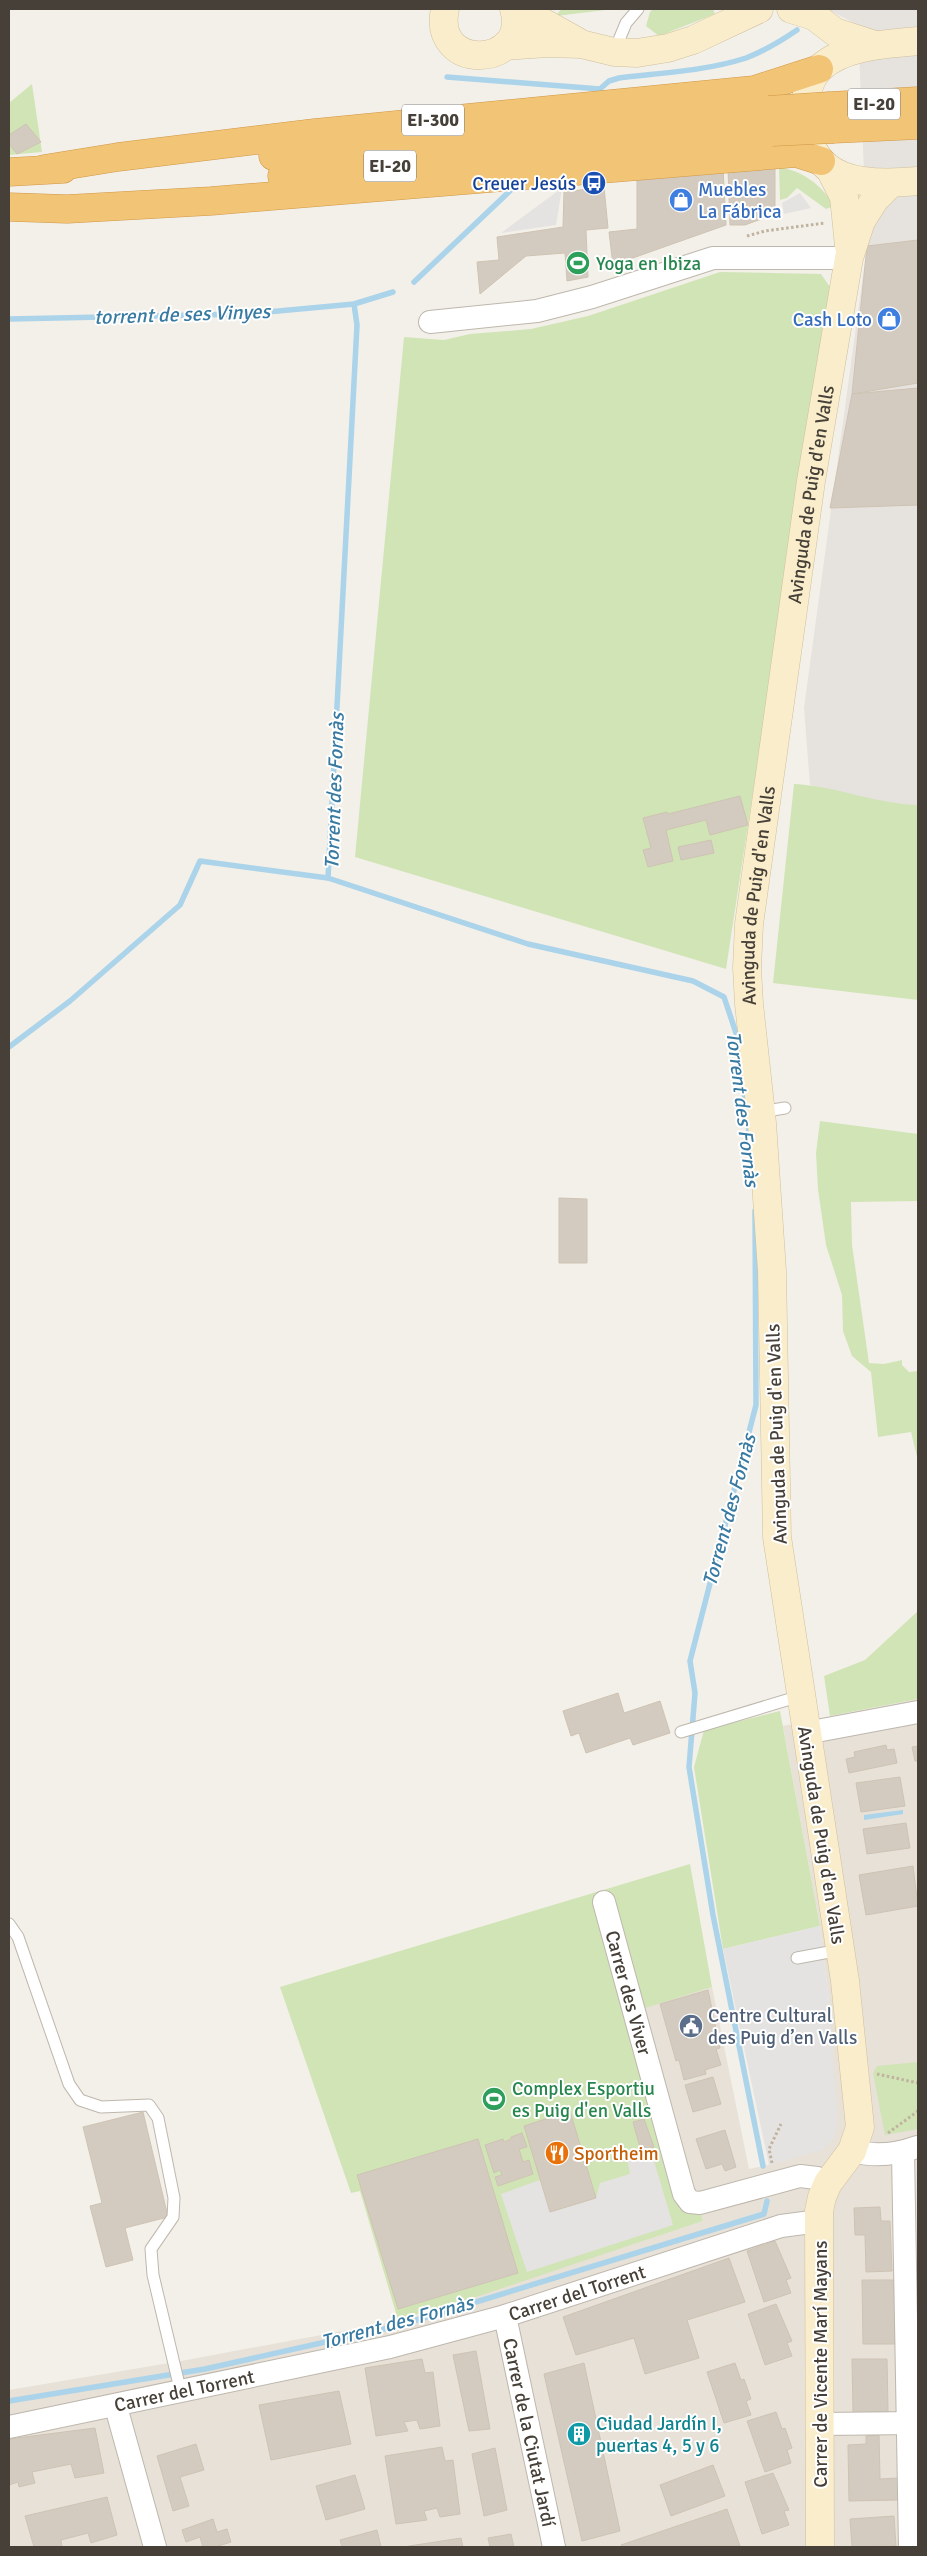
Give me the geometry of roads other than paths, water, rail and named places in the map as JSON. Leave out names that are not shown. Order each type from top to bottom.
[{"type":"highway","name":"EI-300","points":[[9,172],[44,170],[118,156],[315,133],[754,90],[822,67]]},
{"type":"highway","name":"EI-20","points":[[44,170],[136,168],[831,117],[918,101]]},
{"type":"highway","name":"EI-20","points":[[831,117],[918,125]]},
{"type":"highway","name":"EI-20","points":[[9,199],[770,121]]},
{"type":"highway","points":[[9,207],[67,209],[211,201],[796,153],[826,166]]},
{"type":"street","points":[[505,46],[514,30],[514,9]]},
{"type":"street","points":[[519,9],[581,44]]},
{"type":"street","points":[[444,12],[448,38],[464,53],[486,56],[505,46],[547,43],[581,44],[614,52],[637,53],[668,48],[693,40],[759,9]]},
{"type":"street","points":[[802,12],[836,32],[875,45]]},
{"type":"street","points":[[802,12],[825,42],[822,67]]},
{"type":"street","name":"EI-300","points":[[822,67],[845,54],[875,45],[918,41]]},
{"type":"street","name":"Avinguda de Puig d'en Valls","points":[[822,67],[809,86],[805,106],[808,137],[844,197],[849,258]]},
{"type":"street","points":[[826,166],[864,183],[918,181]]},
{"type":"street","name":"Avinguda de Puig d'en Valls","points":[[828,2183],[858,2141],[860,2118],[840,1950],[777,1537],[772,1271],[773,1110],[749,1004],[747,968],[749,924],[812,481],[849,258],[861,221],[875,200],[890,183]]},
{"type":"street","points":[[430,322],[537,311],[592,297],[713,258],[849,258]]},
{"type":"street","points":[[806,1733],[918,1712]]},
{"type":"street","name":"Carrer des Viver","points":[[604,1902],[684,2194],[690,2202],[700,2203],[800,2176],[816,2178],[828,2183]]},
{"type":"street","points":[[852,2151],[871,2156],[911,2149],[913,2423],[910,2547]]},
{"type":"street","name":"Carrer de Vicente Marí Mayans","points":[[820,2547],[819,2221],[822,2197],[828,2183]]},
{"type":"street","name":"Carrer del Torrent","points":[[9,2428],[116,2407],[180,2390],[390,2347],[506,2316],[781,2226],[819,2221]]},
{"type":"street","name":"Carrer de la Ciutat Jardí","points":[[506,2316],[554,2547]]},
{"type":"street","points":[[116,2407],[155,2547]]},
{"type":"street","points":[[820,2424],[913,2423]]},
{"type":"lane","points":[[614,52],[626,23],[638,9]]},
{"type":"lane","points":[[681,1732],[800,1696]]},
{"type":"lane","points":[[9,1924],[18,1937],[69,2084],[80,2100],[101,2107],[149,2105],[158,2118],[174,2198],[173,2217],[151,2249],[153,2275],[180,2390]]},
{"type":"lane","points":[[797,1958],[840,1950]]},
{"type":"water","points":[[903,1810],[903,1814],[864,1820],[864,1815]]},
{"type":"waterway","points":[[447,77],[600,89],[609,81],[619,78],[699,69],[746,58],[772,46],[797,30]]},
{"type":"waterway","points":[[414,282],[513,188]]},
{"type":"waterway","name":"torrent de ses Vinyes","points":[[9,319],[246,314],[354,304],[393,292]]},
{"type":"waterway","name":"Torrent des Fornàs","points":[[354,304],[357,325],[328,878],[528,944],[693,981],[724,997],[737,1036],[750,1140]]},
{"type":"waterway","points":[[9,1047],[70,1001],[180,905],[200,861],[328,878]]},
{"type":"waterway","name":"Torrent des Fornàs","points":[[755,1211],[756,1405],[690,1661],[695,1693],[689,1767],[713,1915],[763,2166]]},
{"type":"waterway","name":"Torrent des Fornàs","points":[[9,2401],[205,2369],[397,2326],[764,2214],[767,2201]]},
{"type":"place","name":"Creuer Jesús","points":[[594,183]]},
{"type":"place","name":"Muebles La Fábrica","points":[[681,200]]},
{"type":"place","name":"Yoga en Ibiza","points":[[578,263]]},
{"type":"place","name":"Cash Loto","points":[[889,319]]},
{"type":"place","name":"Centre Cultural des Puig d’en Valls","points":[[691,2026]]},
{"type":"place","name":"Complex Esportiu es Puig d'en Valls","points":[[494,2099]]},
{"type":"place","name":"Sportheim","points":[[557,2153]]},
{"type":"place","name":"Ciudad Jardín I, puertas 4, 5 y 6","points":[[579,2434]]}]
